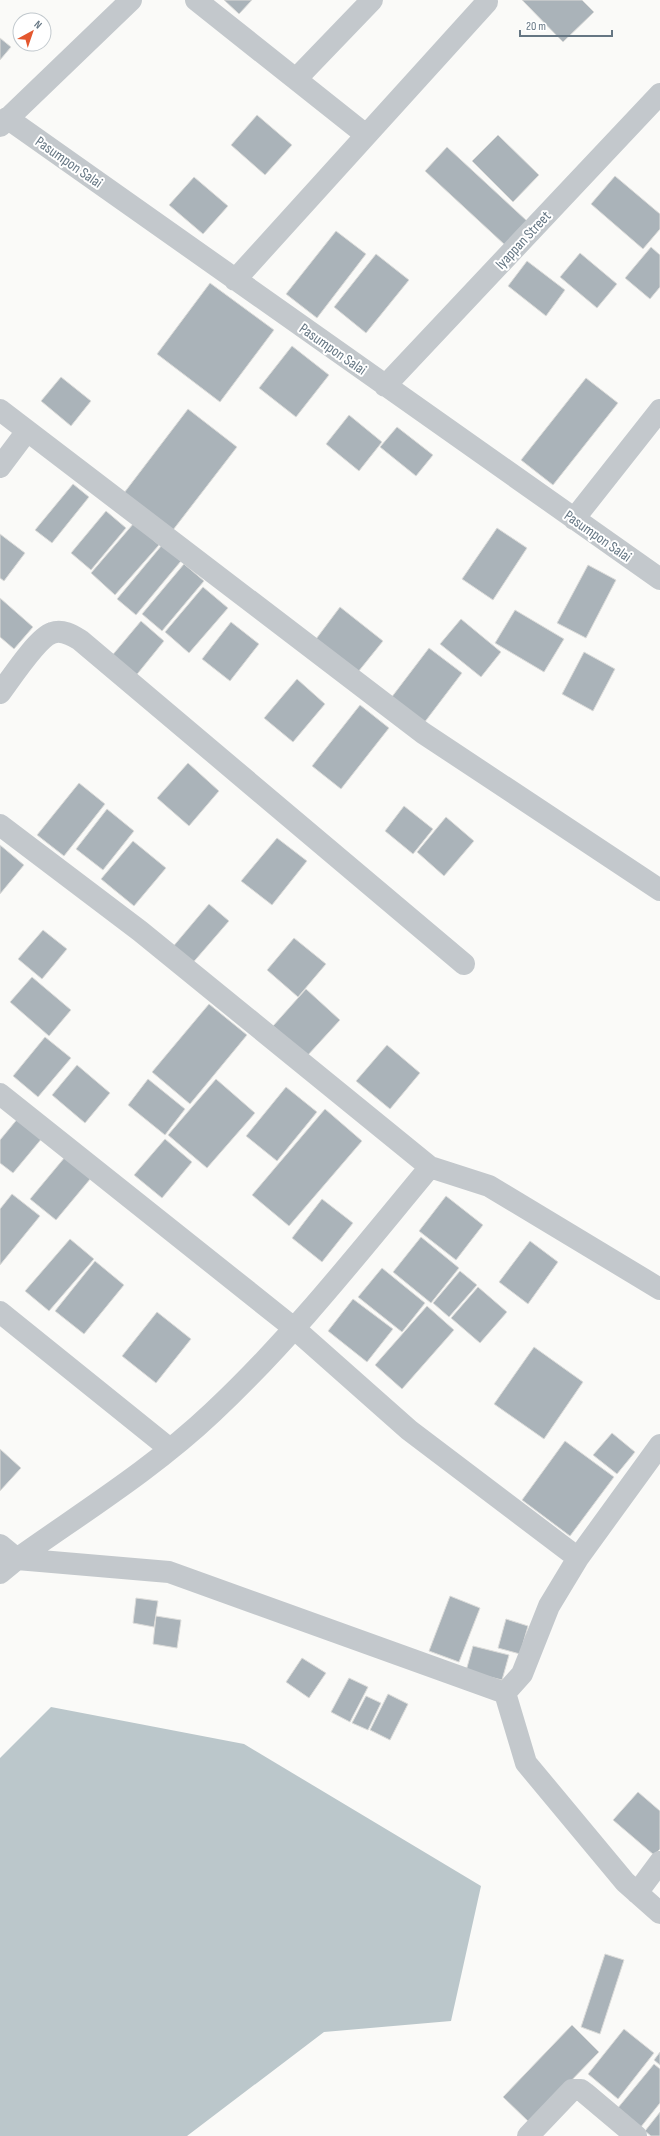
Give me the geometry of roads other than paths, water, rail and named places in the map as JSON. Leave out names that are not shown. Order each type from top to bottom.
[{"type":"street","points":[[3,122],[131,0]]},
{"type":"street","points":[[196,0],[366,135]]},
{"type":"street","points":[[296,78],[372,0]]},
{"type":"street","points":[[235,280],[487,2]]},
{"type":"street","name":"Iyappan Street","points":[[385,386],[660,94]]},
{"type":"street","name":"Pasumpon Salai","points":[[3,122],[235,280],[660,580]]},
{"type":"street","points":[[0,410],[417,729],[660,890]]},
{"type":"street","points":[[574,519],[660,410]]},
{"type":"street","points":[[0,467],[28,431]]},
{"type":"street","points":[[0,693],[37,645],[52,632],[67,632],[80,640],[464,964]]},
{"type":"street","points":[[0,825],[140,931],[430,1167],[489,1186],[660,1290]]},
{"type":"street","points":[[0,1094],[295,1329],[409,1430],[578,1558]]},
{"type":"street","points":[[0,1573],[17,1559],[170,1449],[213,1412],[295,1329],[430,1167]]},
{"type":"street","points":[[0,1312],[170,1449]]},
{"type":"street","points":[[505,1693],[522,1674],[549,1606],[578,1558],[660,1445]]},
{"type":"street","points":[[0,1545],[17,1559],[169,1572],[505,1693]]},
{"type":"street","points":[[505,1693],[526,1763],[625,1882],[660,1914]]},
{"type":"street","points":[[637,1893],[660,1862]]},
{"type":"street","points":[[528,2136],[572,2090],[576,2089],[585,2093],[636,2136]]}]
